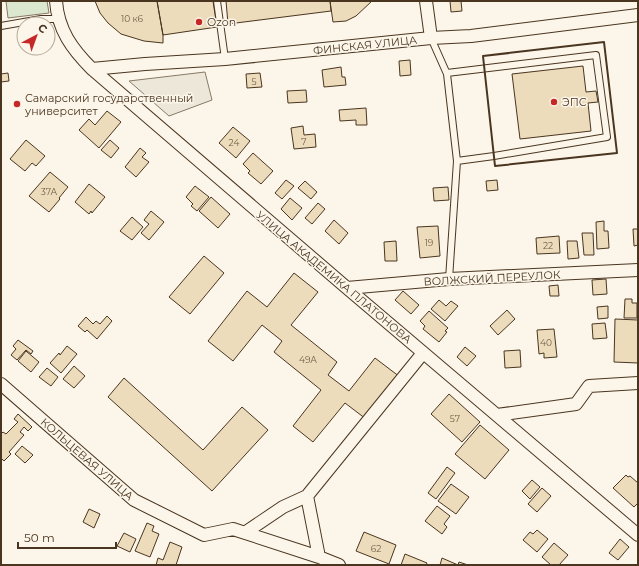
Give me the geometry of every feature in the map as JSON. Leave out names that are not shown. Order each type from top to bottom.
[{"type":"street","name":"УЛИЦА АКАДЕМИКА ПЛАТОНОВА","points":[[56,1],[59,19],[66,38],[77,55],[92,70],[423,353],[638,534]]},
{"type":"street","points":[[426,1],[431,38]]},
{"type":"street","name":"ФИНСКАЯ УЛИЦА","points":[[92,70],[145,64],[225,59],[431,38],[471,36],[638,15]]},
{"type":"street","name":"ВОЛЖСКИЙ ПЕРЕУЛОК","points":[[347,288],[449,279],[638,270]]},
{"type":"street","points":[[246,532],[283,507],[307,496],[423,353]]},
{"type":"street","points":[[497,415],[576,404],[589,386],[638,383]]},
{"type":"street","name":"КОЛЬЦЕВАЯ УЛИЦА","points":[[1,384],[134,500],[204,535],[233,529],[320,557],[339,565]]},
{"type":"street","points":[[307,496],[320,557]]},
{"type":"lane","points":[[217,1],[225,59]]},
{"type":"lane","points":[[1,26],[41,19],[59,19]]},
{"type":"lane","points":[[431,38],[446,73],[457,161],[449,279]]},
{"type":"lane","points":[[446,73],[596,55],[607,137],[457,161]]},
{"type":"green space","points":[[6,1],[47,1],[49,13],[8,18]]},
{"type":"shaded area","points":[[205,72],[212,100],[169,116],[129,81]]},
{"type":"building","points":[[95,1],[157,1],[163,43],[144,41],[121,34],[108,23],[100,13]]},
{"type":"building","points":[[157,1],[213,1],[217,27],[163,35]]},
{"type":"building","points":[[226,1],[330,1],[331,11],[228,24]]},
{"type":"building","points":[[330,1],[372,1],[356,16],[346,21],[333,22]]},
{"type":"building","points":[[450,1],[461,1],[462,11],[451,12]]},
{"type":"building","points":[[410,60],[411,75],[400,76],[399,61]]},
{"type":"building","name":"ЭПС","points":[[583,66],[586,92],[596,91],[598,102],[588,103],[591,131],[520,139],[512,74]]},
{"type":"building","points":[[341,67],[342,77],[345,77],[346,85],[324,87],[322,70]]},
{"type":"building","points":[[8,73],[9,81],[1,82],[1,74]]},
{"type":"building","points":[[260,73],[262,87],[247,88],[246,74]]},
{"type":"building","points":[[306,90],[307,102],[288,103],[287,91]]},
{"type":"building","points":[[366,108],[367,125],[356,125],[356,120],[340,121],[339,110]]},
{"type":"building","points":[[107,111],[121,122],[99,148],[79,130],[89,119],[95,125]]},
{"type":"building","points":[[303,126],[304,135],[315,134],[316,147],[294,149],[291,128]]},
{"type":"building","points":[[233,127],[250,141],[236,158],[219,143]]},
{"type":"building","points":[[26,140],[45,156],[36,166],[32,163],[25,171],[10,159]]},
{"type":"building","points":[[110,140],[119,148],[111,158],[101,150]]},
{"type":"building","points":[[140,148],[146,153],[142,157],[149,162],[136,177],[125,167]]},
{"type":"building","points":[[253,153],[273,171],[261,184],[248,173],[250,171],[243,164]]},
{"type":"building","points":[[50,172],[68,187],[49,212],[29,196]]},
{"type":"building","points":[[286,180],[294,186],[282,199],[275,193]]},
{"type":"building","points":[[497,180],[498,190],[487,191],[486,181]]},
{"type":"building","points":[[305,181],[317,192],[311,199],[298,188]]},
{"type":"building","points":[[89,184],[105,197],[92,213],[91,211],[89,214],[75,202]]},
{"type":"building","points":[[195,186],[209,197],[197,211],[191,206],[193,204],[186,197]]},
{"type":"building","points":[[448,187],[449,200],[434,201],[433,188]]},
{"type":"building","points":[[211,197],[230,214],[218,228],[199,211]]},
{"type":"building","points":[[290,198],[302,208],[292,220],[281,209]]},
{"type":"building","points":[[318,203],[325,209],[312,224],[305,218]]},
{"type":"building","points":[[151,211],[164,222],[149,240],[141,233],[149,224],[144,220]]},
{"type":"building","points":[[132,217],[143,227],[132,240],[120,231]]},
{"type":"building","points":[[334,220],[348,233],[339,244],[325,231]]},
{"type":"building","points":[[604,221],[604,231],[608,231],[609,248],[597,249],[596,222]]},
{"type":"building","points":[[438,226],[440,256],[420,258],[417,227]]},
{"type":"building","points":[[633,229],[638,229],[638,245],[634,246]]},
{"type":"building","points":[[582,233],[593,233],[594,255],[584,255]]},
{"type":"building","points":[[559,236],[560,253],[537,254],[536,238]]},
{"type":"building","points":[[396,241],[397,261],[385,261],[384,242]]},
{"type":"building","points":[[567,241],[577,241],[579,258],[568,259]]},
{"type":"building","points":[[204,256],[224,273],[190,314],[169,297]]},
{"type":"building","points":[[294,273],[318,292],[291,325],[337,362],[328,375],[349,391],[375,358],[400,377],[366,419],[345,403],[313,442],[293,426],[321,390],[274,352],[282,341],[262,325],[233,361],[208,341],[247,291],[267,307]]},
{"type":"building","points":[[606,279],[607,294],[593,295],[592,280]]},
{"type":"building","points":[[558,285],[559,296],[550,296],[549,286]]},
{"type":"building","points":[[403,291],[419,305],[411,314],[395,300]]},
{"type":"building","points":[[625,299],[632,299],[632,303],[637,303],[637,318],[624,318]]},
{"type":"building","points":[[439,300],[446,306],[451,301],[458,306],[445,321],[431,309]]},
{"type":"building","points":[[608,306],[608,318],[598,319],[597,307]]},
{"type":"building","points":[[507,310],[515,319],[498,335],[490,326]]},
{"type":"building","points":[[429,311],[448,328],[445,331],[447,332],[439,342],[423,329],[425,326],[420,321]]},
{"type":"building","points":[[107,316],[112,321],[97,339],[87,330],[85,332],[78,326],[86,317],[93,324],[96,321],[100,324]]},
{"type":"building","points":[[615,319],[638,320],[638,363],[614,362]]},
{"type":"building","points":[[605,323],[607,338],[593,339],[592,324]]},
{"type":"building","points":[[554,329],[557,357],[544,358],[544,353],[539,354],[537,330]]},
{"type":"building","points":[[18,340],[33,351],[31,354],[26,350],[17,360],[11,355],[16,349],[13,346]]},
{"type":"building","points":[[67,346],[77,354],[61,373],[50,363],[59,353],[60,355]]},
{"type":"building","points":[[465,347],[476,356],[467,366],[457,357]]},
{"type":"building","points":[[520,350],[521,367],[505,368],[504,351]]},
{"type":"building","points":[[26,351],[39,362],[31,372],[18,361]]},
{"type":"building","points":[[74,366],[85,376],[74,388],[63,379]]},
{"type":"building","points":[[47,368],[58,377],[51,386],[39,377]]},
{"type":"building","points":[[124,378],[203,450],[242,407],[268,430],[212,491],[108,397]]},
{"type":"building","points":[[449,394],[480,422],[462,442],[431,414]]},
{"type":"building","points":[[18,414],[32,427],[28,431],[24,427],[20,432],[24,435],[9,452],[11,454],[4,461],[2,459],[1,461],[1,434],[3,432],[6,434],[18,422],[14,419]]},
{"type":"building","points":[[480,425],[509,450],[485,479],[455,454]]},
{"type":"building","points":[[22,446],[33,455],[25,463],[15,454]]},
{"type":"building","points":[[447,467],[455,473],[436,499],[428,493]]},
{"type":"building","points":[[626,475],[628,477],[630,476],[638,483],[638,503],[634,507],[613,488]]},
{"type":"building","points":[[532,480],[540,487],[530,499],[522,491]]},
{"type":"building","points":[[451,484],[469,497],[456,514],[438,501]]},
{"type":"building","points":[[542,488],[551,496],[537,512],[528,504]]},
{"type":"building","points":[[437,506],[450,516],[444,524],[447,527],[442,534],[425,521]]},
{"type":"building","points":[[89,509],[100,514],[94,528],[83,522]]},
{"type":"building","points":[[147,523],[154,526],[152,531],[159,534],[150,557],[135,551]]},
{"type":"building","points":[[537,530],[548,539],[537,552],[523,540],[530,532],[533,534]]},
{"type":"building","points":[[364,532],[396,545],[389,564],[356,551]]},
{"type":"building","points":[[124,533],[136,539],[130,552],[117,546]]},
{"type":"building","points":[[620,539],[629,547],[618,560],[609,553]]},
{"type":"building","points":[[170,542],[182,547],[176,565],[156,565],[158,558],[163,560]]},
{"type":"building","points":[[554,543],[568,555],[559,565],[551,565],[542,557]]},
{"type":"building","points":[[405,554],[427,563],[426,565],[401,565]]},
{"type":"building","points":[[442,558],[458,565],[440,565]]},
{"type":"building","points":[[459,562],[468,565],[458,565]]},
{"type":"wall","points":[[604,42],[617,153],[495,166],[483,56],[604,42]]},
{"type":"place","name":"Ozon","points":[[199,22]]},
{"type":"place","name":"ЭПС","points":[[554,102]]},
{"type":"place","name":"Самарский государственный университет","points":[[17,104]]}]
